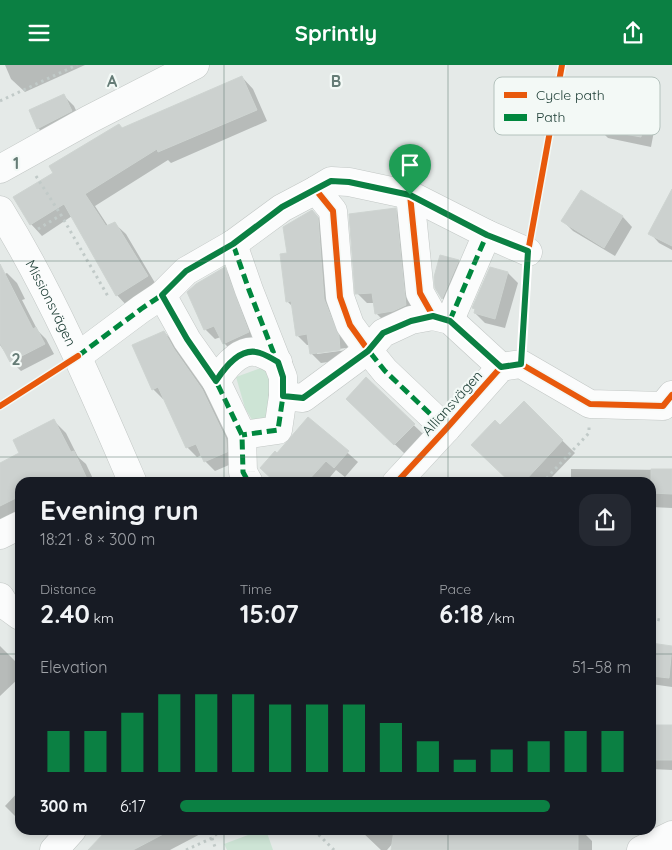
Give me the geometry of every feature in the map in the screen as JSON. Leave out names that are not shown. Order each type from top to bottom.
[{"type":"street","points":[[12,162],[194,65]]},
{"type":"street","points":[[78,356],[140,309],[162,295],[186,271],[233,244],[282,207],[331,181],[349,182],[410,195],[487,235],[528,251]]},
{"type":"street","points":[[316,190],[333,211],[340,297],[350,325],[385,371],[446,429]]},
{"type":"street","points":[[410,195],[420,293],[442,318],[501,367]]},
{"type":"street","name":"Missionsvägen","points":[[0,210],[19,241],[78,356],[128,477]]},
{"type":"street","points":[[442,318],[487,235]]},
{"type":"street","points":[[233,244],[283,377],[283,396],[278,430],[242,435]]},
{"type":"street","points":[[162,295],[187,339],[216,381],[242,435],[243,472],[246,477]]},
{"type":"street","points":[[283,396],[303,398],[368,351],[383,333],[411,321],[442,318]]},
{"type":"street","points":[[216,381],[226,365],[241,354],[259,352],[278,362]]},
{"type":"street","name":"Alliansvägen","points":[[402,477],[501,367],[521,364],[590,404],[663,406],[672,395]]},
{"type":"street","points":[[0,535],[15,528]]},
{"type":"street","points":[[0,597],[5,605],[15,612]]},
{"type":"street","points":[[54,850],[68,835]]},
{"type":"street","points":[[641,850],[672,835]]},
{"type":"path","points":[[0,101],[77,65]]},
{"type":"path","points":[[12,162],[61,215],[109,298]]},
{"type":"path","points":[[19,241],[61,215]]},
{"type":"path","points":[[548,477],[589,433],[590,404]]},
{"type":"path","points":[[656,619],[660,620]]},
{"type":"path","points":[[186,850],[215,835]]},
{"type":"path","points":[[319,835],[334,850]]},
{"type":"path","points":[[212,838],[216,850]]},
{"type":"green space","points":[[266,366],[271,380],[275,424],[258,430],[245,408],[236,377]]},
{"type":"green space","points":[[248,835],[268,835],[273,850],[227,850],[224,844]]},
{"type":"building","points":[[242,76],[257,110],[158,152],[157,149],[85,194],[106,226],[115,222],[148,276],[116,296],[64,204],[30,225],[13,197],[53,173],[49,166],[119,124],[122,128]]},
{"type":"building","points":[[64,94],[72,111],[37,129],[29,110]]},
{"type":"building","points":[[672,189],[672,246],[648,234]]},
{"type":"building","points":[[581,190],[623,216],[604,248],[561,221]]},
{"type":"building","points":[[396,208],[406,305],[393,311],[375,314],[372,293],[355,294],[349,214]]},
{"type":"building","points":[[312,210],[318,217],[324,299],[339,336],[340,350],[310,354],[307,334],[296,336],[291,301],[286,302],[280,254],[287,253],[283,227]]},
{"type":"building","points":[[440,255],[459,260],[442,299],[435,288],[434,277]]},
{"type":"building","points":[[0,264],[33,329],[36,327],[45,344],[10,362],[0,343]]},
{"type":"building","points":[[225,267],[249,332],[223,344],[214,326],[204,330],[187,292],[196,284]]},
{"type":"building","points":[[490,267],[508,272],[495,319],[474,313],[475,309],[472,308]]},
{"type":"building","points":[[164,331],[202,389],[226,439],[227,452],[204,462],[196,444],[186,448],[158,387],[152,390],[132,345]]},
{"type":"building","points":[[366,377],[415,424],[394,445],[346,399]]},
{"type":"building","points":[[524,401],[563,440],[529,477],[505,477],[471,445],[495,420],[500,425]]},
{"type":"building","points":[[308,417],[349,451],[334,468],[326,461],[311,477],[270,477],[260,468],[275,451],[277,453]]},
{"type":"building","points":[[54,419],[71,452],[74,451],[86,477],[15,477],[15,498],[0,506],[0,463],[19,453],[13,440]]},
{"type":"building","points":[[651,469],[672,469],[672,494],[656,493],[656,477],[651,477]]},
{"type":"building","points":[[656,644],[672,646],[669,678],[656,677]]},
{"type":"building","points":[[656,725],[672,725],[672,760],[656,760]]},
{"type":"building","points":[[102,835],[162,835],[133,850],[88,850]]},
{"type":"building","points":[[393,835],[578,835],[578,850],[391,850]]},
{"type":"marked path","points":[[316,190],[331,181],[349,182],[410,195],[487,234],[528,252]]},
{"type":"marked path","points":[[450,320],[487,234]]},
{"type":"marked path","points":[[162,295],[186,271],[233,244],[283,377],[283,396],[278,430],[242,435]]},
{"type":"marked path","points":[[78,356],[162,295],[187,340],[216,381],[242,435],[243,472],[246,477]]},
{"type":"marked path","points":[[433,316],[450,320],[501,367]]},
{"type":"marked path","points":[[283,396],[303,398],[368,350],[385,371],[446,429]]},
{"type":"marked path","points":[[216,381],[234,359],[246,352],[260,353],[278,362]]},
{"type":"cycle path","points":[[560,77],[562,65]]},
{"type":"cycle path","points":[[521,364],[528,252],[549,135]]},
{"type":"cycle path","points":[[233,244],[282,208],[316,190],[333,211],[340,297],[350,325],[368,350],[383,333],[411,320],[433,316],[420,293],[410,195]]},
{"type":"cycle path","points":[[0,406],[78,356]]},
{"type":"cycle path","points":[[402,477],[501,367],[521,364],[590,404],[663,406],[672,395]]},
{"type":"route","points":[[331,181],[349,182],[410,195],[487,235],[528,251],[521,364],[501,367],[450,321],[433,316],[411,321],[383,333],[368,351],[303,398],[283,396],[283,377],[278,362],[259,352],[241,354],[226,365],[216,381],[187,339],[162,295],[186,271],[233,244],[282,207],[331,181]]}]
